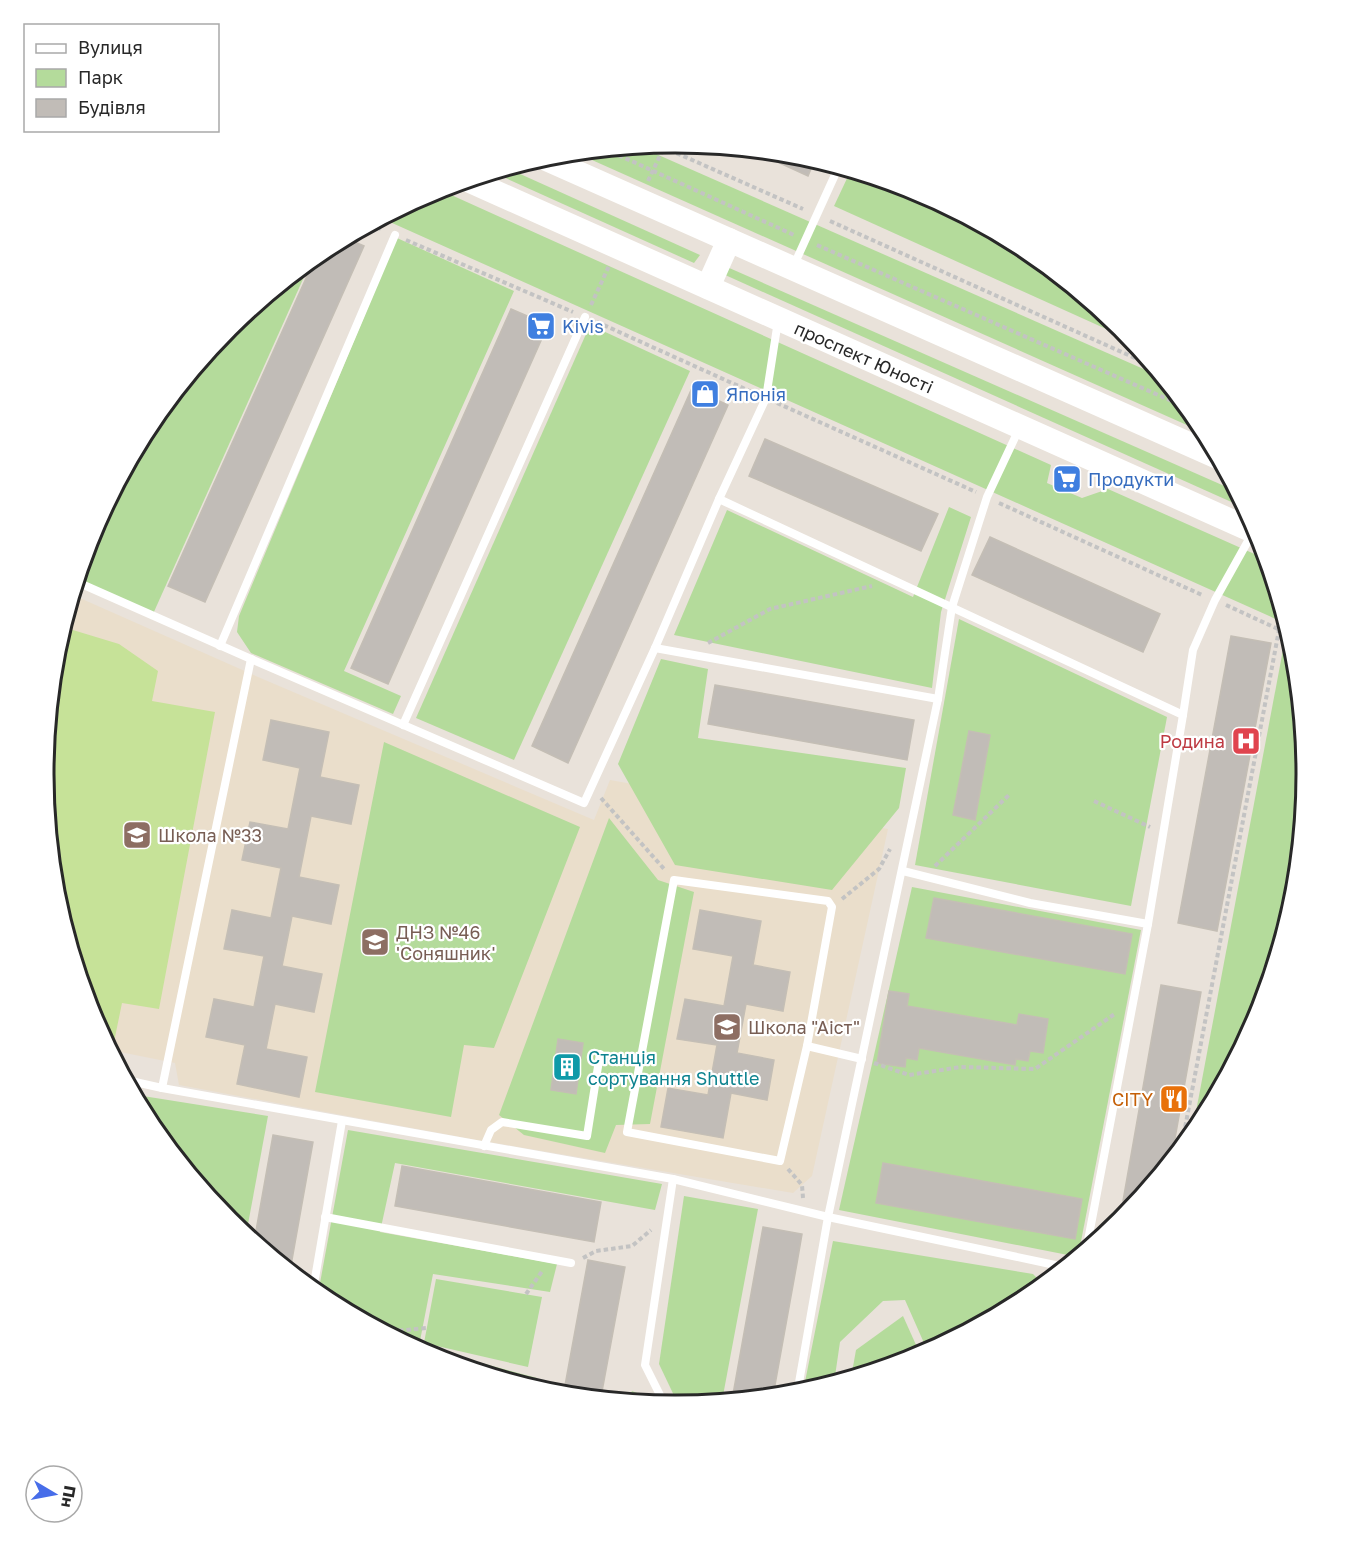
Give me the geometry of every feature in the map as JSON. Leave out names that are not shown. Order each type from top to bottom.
[{"type":"main road","points":[[557,164],[1207,452]]},
{"type":"main road","name":"проспект Юності","points":[[478,184],[1246,528]]},
{"type":"main road","points":[[708,287],[729,240]]},
{"type":"lane","points":[[792,268],[835,174]]},
{"type":"lane","points":[[220,645],[395,235]]},
{"type":"lane","points":[[403,725],[585,316]]},
{"type":"lane","points":[[84,585],[584,803],[766,398],[779,319]]},
{"type":"lane","points":[[799,1384],[828,1217],[938,699],[952,607],[987,497],[1020,427]]},
{"type":"lane","points":[[719,499],[1184,715]]},
{"type":"lane","points":[[1088,1238],[1148,924],[1193,650],[1215,600],[1252,541]]},
{"type":"lane","points":[[655,648],[938,699]]},
{"type":"lane","points":[[162,1088],[251,659]]},
{"type":"lane","points":[[903,872],[1030,903],[1148,924]]},
{"type":"lane","points":[[674,880],[828,901],[832,907],[807,1046],[780,1161],[627,1132],[674,880]]},
{"type":"lane","points":[[807,1046],[862,1059]]},
{"type":"lane","points":[[484,1146],[491,1130],[502,1122],[587,1136],[600,1054]]},
{"type":"lane","points":[[135,1082],[673,1179],[828,1217],[1055,1265]]},
{"type":"lane","points":[[315,1280],[342,1121]]},
{"type":"lane","points":[[660,1395],[645,1365],[673,1179]]},
{"type":"lane","points":[[326,1217],[571,1263]]},
{"type":"path","points":[[646,185],[661,153]]},
{"type":"path","points":[[678,153],[1139,360]]},
{"type":"path","points":[[620,155],[1173,401]]},
{"type":"path","points":[[380,228],[585,316],[1279,630],[1185,1129]]},
{"type":"path","points":[[585,316],[612,259]]},
{"type":"path","points":[[688,654],[770,609],[896,581]]},
{"type":"path","points":[[591,789],[674,880]]},
{"type":"path","points":[[923,877],[1010,795]]},
{"type":"path","points":[[1094,801],[1163,834]]},
{"type":"path","points":[[832,907],[879,869],[895,839]]},
{"type":"path","points":[[862,1059],[909,1075],[962,1067],[1035,1069],[1133,1001]]},
{"type":"path","points":[[780,1161],[802,1185],[804,1211]]},
{"type":"path","points":[[571,1263],[596,1251],[632,1246],[667,1216]]},
{"type":"path","points":[[526,1294],[551,1259]]},
{"type":"path","points":[[1049,1271],[1055,1265]]},
{"type":"path","points":[[400,1331],[427,1328]]},
{"type":"shaded area","points":[[80,598],[258,677],[594,820],[610,780],[888,829],[812,1176],[793,1193],[477,1140],[179,1085],[175,1063],[120,1052],[87,974],[66,895],[55,815],[55,733],[66,653]]},
{"type":"green space","points":[[655,154],[1149,371],[1190,427],[589,159]]},
{"type":"green space","points":[[518,173],[700,255],[694,263],[504,177]]},
{"type":"green space","points":[[848,177],[913,200],[986,236],[1021,257],[1054,281],[1111,331],[834,206]]},
{"type":"green space","points":[[451,195],[1051,465],[1047,483],[1082,498],[1108,489],[1257,555],[1278,620],[391,222]]},
{"type":"green space","points":[[397,238],[514,291],[344,671],[401,696],[393,714],[251,653],[237,632],[239,616]]},
{"type":"green space","points":[[727,267],[1227,487],[1235,504],[723,274]]},
{"type":"green space","points":[[305,275],[153,614],[84,583],[101,536],[137,463],[182,396],[236,335]]},
{"type":"green space","points":[[590,325],[690,371],[514,760],[416,718]]},
{"type":"green space","points":[[949,507],[971,517],[941,612],[932,688],[674,635],[727,510],[913,597]]},
{"type":"green space","points":[[959,619],[1167,717],[1131,906],[915,865]]},
{"type":"green space","name":"Школа №33","points":[[71,630],[119,644],[158,671],[152,701],[215,712],[159,1009],[122,1003],[114,1041],[101,1012],[75,935],[59,855],[55,815],[55,733],[59,693]]},
{"type":"green space","points":[[1284,647],[1292,693],[1297,774],[1296,815],[1285,895],[1276,935],[1250,1012],[1214,1085],[1196,1113]]},
{"type":"green space","points":[[661,659],[708,669],[698,738],[906,768],[899,808],[832,890],[675,865],[618,764]]},
{"type":"green space","points":[[384,742],[580,827],[494,1048],[464,1045],[451,1117],[315,1092]]},
{"type":"green space","points":[[609,818],[658,880],[694,892],[650,1124],[616,1125],[605,1153],[524,1135],[499,1115]]},
{"type":"green space","points":[[912,887],[1141,930],[1080,1245],[1068,1255],[839,1210]]},
{"type":"green space","points":[[144,1096],[268,1116],[248,1224],[208,1184],[182,1152]]},
{"type":"green space","points":[[348,1130],[662,1184],[655,1210],[395,1163],[380,1232],[557,1264],[550,1292],[433,1274],[420,1340],[365,1312],[320,1284]]},
{"type":"green space","points":[[684,1196],[758,1209],[723,1393],[674,1396],[659,1364]]},
{"type":"green space","points":[[833,1241],[1033,1274],[1038,1279],[986,1312],[924,1343],[905,1300],[883,1301],[840,1342],[835,1374],[805,1382]]},
{"type":"green space","points":[[436,1279],[542,1297],[528,1367],[424,1342]]},
{"type":"green space","points":[[903,1316],[917,1346],[853,1369],[856,1350]]},
{"type":"green space","points":[[464,1358],[537,1378],[515,1374]]},
{"type":"building","points":[[775,161],[811,168],[808,176]]},
{"type":"building","points":[[355,242],[364,246],[205,602],[168,586],[309,273]]},
{"type":"building","points":[[511,309],[548,325],[388,684],[351,668]]},
{"type":"building","points":[[692,388],[728,405],[568,763],[532,746]]},
{"type":"building","points":[[765,439],[938,514],[921,551],[749,476]]},
{"type":"building","points":[[990,537],[1160,614],[1143,652],[972,575]]},
{"type":"building","points":[[1231,636],[1271,643],[1217,931],[1178,923]]},
{"type":"building","points":[[715,685],[914,720],[907,760],[708,724]]},
{"type":"building","points":[[271,720],[329,732],[320,777],[359,785],[351,824],[311,816],[299,877],[339,885],[331,924],[292,916],[282,966],[322,974],[314,1012],[275,1004],[266,1049],[307,1057],[299,1097],[237,1084],[245,1045],[206,1037],[214,999],[254,1007],[264,956],[224,949],[232,910],[271,918],[281,868],[242,860],[250,822],[288,829],[300,768],[263,760]]},
{"type":"building","points":[[969,731],[990,735],[975,820],[953,815]]},
{"type":"building","points":[[934,898],[1132,934],[1125,974],[926,938]]},
{"type":"building","points":[[700,910],[761,921],[753,965],[790,972],[783,1011],[746,1004],[737,1053],[774,1060],[767,1100],[731,1093],[723,1138],[661,1127],[668,1088],[708,1095],[717,1045],[677,1039],[685,999],[724,1006],[733,956],[693,949]]},
{"type":"building","points":[[1161,985],[1201,992],[1174,1145],[1143,1184],[1126,1202],[1123,1201]]},
{"type":"building","points":[[889,991],[909,994],[907,1006],[1017,1025],[1019,1014],[1048,1019],[1043,1053],[1030,1051],[1028,1061],[1016,1059],[1015,1065],[919,1048],[917,1060],[906,1058],[905,1067],[877,1063]]},
{"type":"building","name":"Станція сортування Shuttle","points":[[558,1039],[583,1043],[576,1094],[551,1090]]},
{"type":"building","points":[[273,1135],[313,1142],[292,1262],[256,1232]]},
{"type":"building","points":[[883,1163],[1082,1199],[1075,1239],[876,1203]]},
{"type":"building","points":[[402,1166],[601,1202],[594,1242],[395,1206]]},
{"type":"building","points":[[763,1227],[802,1234],[775,1387],[733,1392]]},
{"type":"building","points":[[588,1260],[625,1267],[602,1391],[565,1386]]},
{"type":"place","name":"Kivis","points":[[541,326]]},
{"type":"place","name":"Японія","points":[[705,394]]},
{"type":"place","name":"Продукти","points":[[1067,479]]},
{"type":"place","name":"Родина","points":[[1246,741]]},
{"type":"place","name":"Школа №33","points":[[137,835]]},
{"type":"place","name":"ДНЗ №46 'Соняшник'","points":[[375,942]]},
{"type":"place","name":"Школа \"Аіст\"","points":[[727,1027]]},
{"type":"place","name":"Станція сортування Shuttle","points":[[567,1067]]},
{"type":"place","name":"CITY","points":[[1174,1099]]}]
